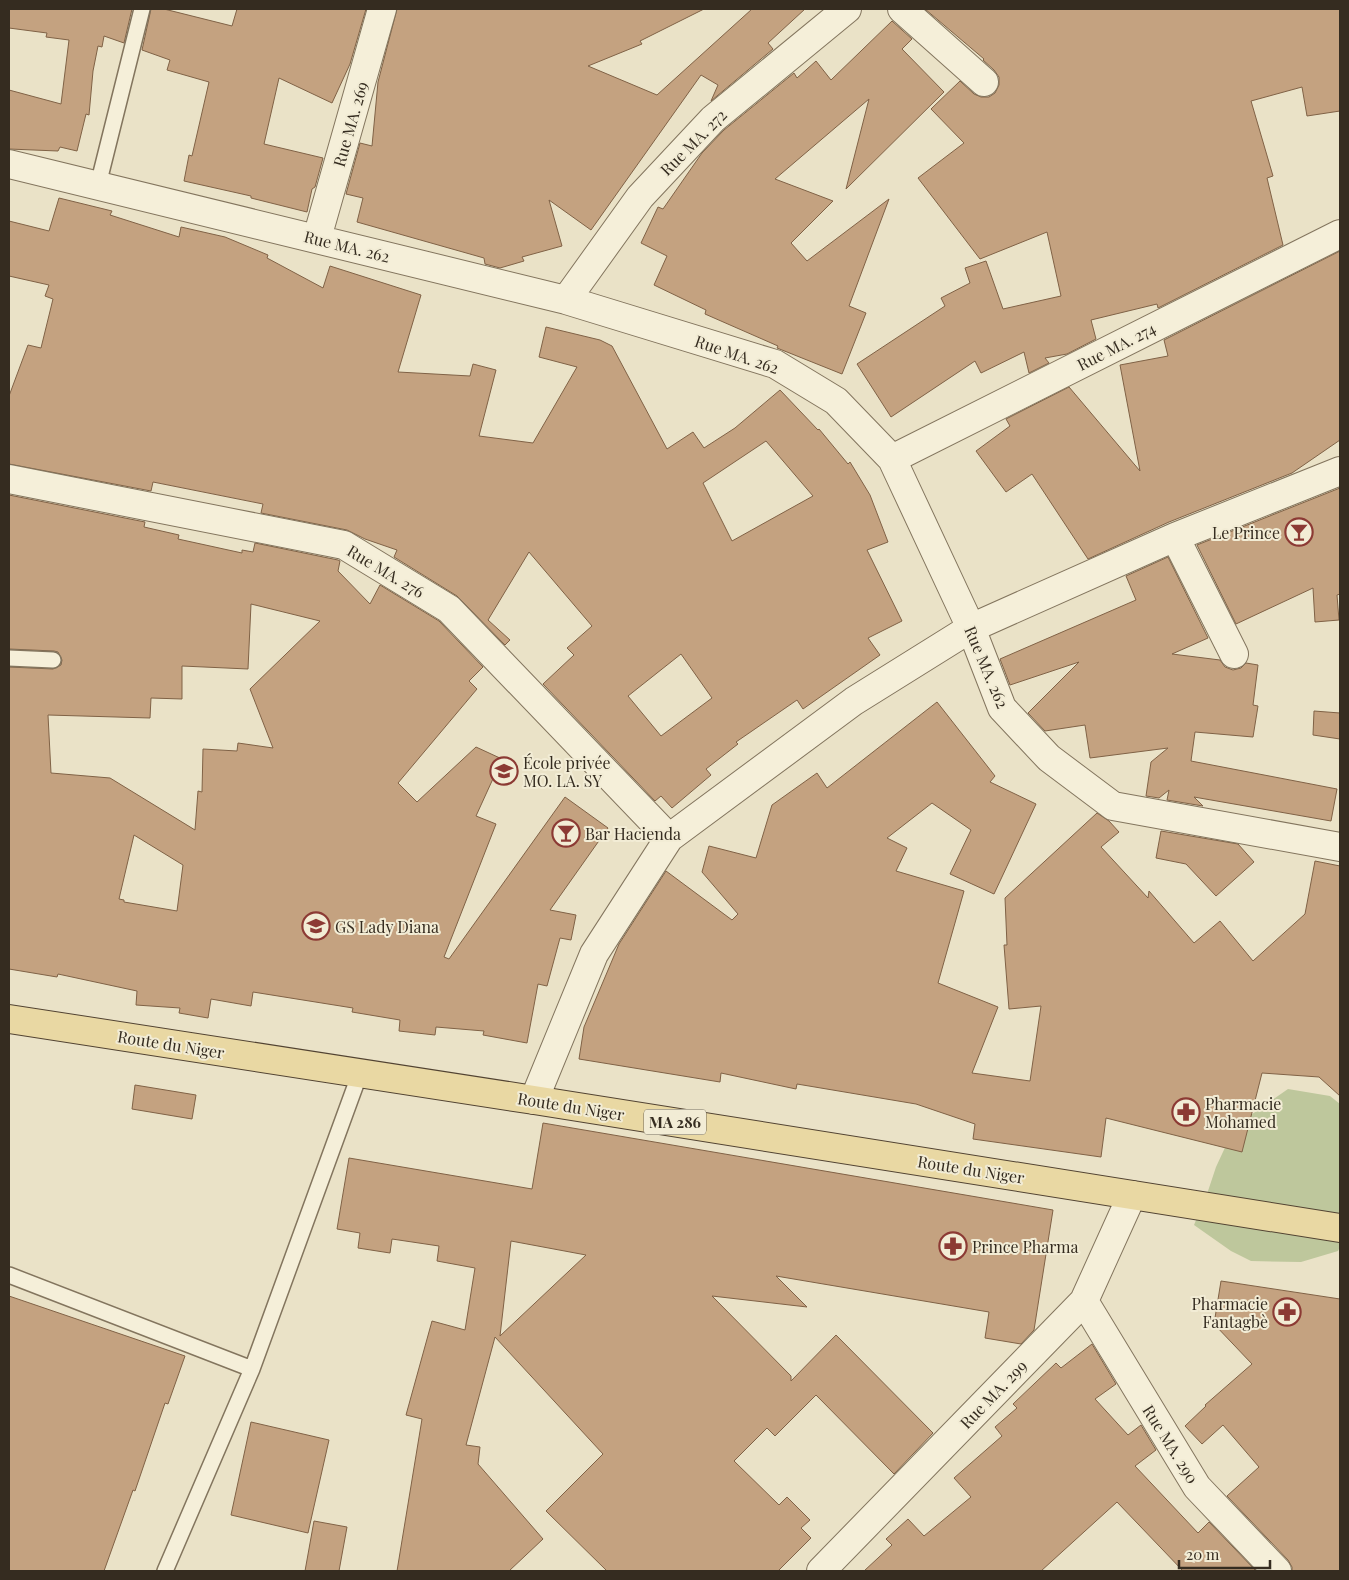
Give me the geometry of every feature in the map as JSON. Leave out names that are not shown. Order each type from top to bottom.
[{"type":"main road","name":"Route du Niger","points":[[9,1019],[1340,1228]]},
{"type":"street","name":"Rue MA. 269","points":[[318,238],[382,9]]},
{"type":"street","name":"Rue MA. 272","points":[[566,300],[640,197],[713,120],[847,9]]},
{"type":"street","points":[[902,9],[984,82]]},
{"type":"street","name":"Rue MA. 262","points":[[9,164],[566,300],[775,364],[836,401],[892,459],[971,628],[1002,708],[1049,758],[1113,806],[1340,847]]},
{"type":"street","name":"Rue MA. 274","points":[[892,459],[1340,234]]},
{"type":"street","points":[[534,1100],[594,954],[669,838],[854,701],[971,628],[1174,538],[1340,471]]},
{"type":"street","name":"Rue MA. 276","points":[[9,478],[344,545],[449,609],[669,838]]},
{"type":"street","points":[[1174,538],[1234,654]]},
{"type":"street","name":"Rue MA. 299","points":[[821,1571],[1084,1301],[1132,1195]]},
{"type":"street","name":"Rue MA. 290","points":[[1084,1301],[1197,1487],[1277,1571]]},
{"type":"lane","points":[[98,185],[142,9]]},
{"type":"lane","points":[[9,658],[53,660]]},
{"type":"lane","points":[[165,1571],[252,1368],[360,1073]]},
{"type":"lane","points":[[9,1275],[252,1368]]},
{"type":"green space","points":[[1288,1089],[1330,1096],[1340,1104],[1340,1247],[1338,1251],[1301,1262],[1251,1261],[1231,1251],[1194,1225],[1216,1167],[1235,1126]]},
{"type":"building","points":[[9,9],[132,9],[124,43],[104,36],[102,47],[98,46],[93,71],[89,115],[86,114],[77,151],[60,147],[58,151],[9,149],[9,90],[61,104],[69,40],[46,37],[47,33],[9,28]]},
{"type":"building","points":[[151,9],[164,9],[232,26],[237,9],[366,9],[350,64],[332,103],[279,78],[264,144],[323,158],[315,187],[312,189],[307,212],[251,198],[251,196],[184,181],[189,155],[192,156],[209,82],[167,70],[170,60],[142,50]]},
{"type":"building","points":[[397,9],[704,9],[640,41],[642,44],[588,66],[657,95],[752,9],[805,9],[768,43],[773,49],[711,101],[718,85],[701,75],[591,230],[549,200],[562,246],[522,257],[524,261],[500,268],[485,264],[484,258],[357,222],[363,198],[346,194],[360,143],[372,146],[378,82]]},
{"type":"building","points":[[925,9],[1340,9],[1340,111],[1307,116],[1302,87],[1251,101],[1273,176],[1267,178],[1283,245],[1158,308],[1157,304],[1091,320],[1096,339],[1067,354],[1045,358],[1049,363],[1029,373],[1024,352],[981,373],[975,361],[891,417],[857,364],[945,306],[941,298],[970,283],[965,268],[986,261],[1003,309],[1061,296],[1047,232],[980,259],[918,178],[964,143],[931,109],[960,81],[974,94],[981,97],[989,97],[995,93],[999,85],[999,77],[984,59]]},
{"type":"building","points":[[892,21],[912,39],[902,49],[944,92],[846,189],[869,99],[775,179],[833,201],[791,243],[807,261],[889,199],[849,306],[866,313],[842,374],[777,348],[778,346],[705,314],[706,310],[654,285],[667,256],[641,243],[658,207],[663,209],[702,153],[724,130],[794,73],[797,78],[816,61],[831,80]]},
{"type":"building","points":[[59,198],[112,211],[110,215],[179,237],[181,227],[225,237],[268,255],[267,258],[323,288],[330,266],[421,295],[398,372],[470,376],[473,364],[496,370],[479,436],[533,443],[577,367],[539,357],[546,327],[600,340],[612,346],[667,449],[693,432],[704,448],[735,428],[780,390],[819,429],[848,464],[850,462],[870,495],[888,542],[867,550],[902,621],[868,638],[880,655],[803,709],[797,700],[736,742],[738,744],[706,769],[711,775],[672,808],[661,796],[655,801],[543,684],[574,655],[567,648],[592,626],[529,552],[488,620],[510,640],[505,645],[457,596],[394,557],[397,550],[365,539],[347,530],[261,513],[263,504],[153,482],[151,491],[9,464],[9,396],[28,345],[41,348],[53,299],[45,296],[49,285],[9,276],[9,221],[49,231]],"holes":[[[766,441],[813,496],[732,541],[703,483]],[[681,654],[712,698],[661,736],[628,696]]]},
{"type":"building","points":[[1340,251],[1340,440],[1292,473],[1169,522],[1088,559],[1032,474],[1006,492],[976,451],[1010,426],[1006,419],[1069,387],[1140,471],[1120,365],[1168,356],[1164,340]]},
{"type":"building","points":[[1340,488],[1340,594],[1337,595],[1339,620],[1315,622],[1313,588],[1236,624],[1197,545]]},
{"type":"building","points":[[9,495],[145,522],[144,527],[179,535],[178,539],[242,553],[242,550],[253,552],[255,543],[338,560],[340,561],[338,571],[370,604],[380,585],[439,621],[483,667],[469,681],[477,689],[398,783],[417,802],[476,747],[502,759],[476,816],[496,824],[444,957],[449,959],[565,797],[608,828],[550,910],[576,915],[571,940],[560,938],[547,986],[538,984],[527,1043],[483,1035],[484,1031],[436,1027],[435,1035],[399,1031],[400,1020],[352,1012],[353,1008],[253,992],[251,1006],[211,999],[208,1018],[179,1013],[180,1008],[136,1005],[137,991],[58,974],[57,977],[9,969],[9,667],[53,669],[61,665],[62,660],[58,652],[54,651],[9,649]],"holes":[[[251,604],[320,621],[250,689],[273,748],[238,743],[237,751],[203,749],[202,792],[198,791],[195,830],[110,778],[51,773],[48,715],[150,718],[151,698],[182,699],[182,666],[248,669]],[[134,835],[183,865],[177,911],[124,902],[124,900],[119,899]]]},
{"type":"building","points":[[1168,557],[1208,638],[1172,654],[1220,660],[1225,667],[1233,670],[1241,668],[1246,663],[1258,665],[1253,705],[1258,706],[1253,737],[1195,732],[1191,761],[1337,789],[1331,821],[1194,797],[1203,806],[1167,800],[1169,790],[1159,798],[1146,796],[1151,762],[1168,748],[1090,758],[1085,725],[1045,731],[1028,713],[1079,662],[1010,685],[1000,659],[1136,600],[1126,576]]},
{"type":"building","points":[[937,702],[995,776],[990,782],[1036,804],[994,894],[950,874],[971,830],[932,803],[887,838],[907,848],[896,871],[964,891],[938,983],[998,1007],[972,1073],[1030,1081],[1041,1006],[1009,1009],[1004,945],[1007,945],[1005,898],[1097,813],[1109,821],[1119,832],[1101,847],[1148,898],[1149,891],[1194,943],[1220,921],[1253,961],[1305,914],[1315,861],[1340,866],[1340,1096],[1319,1077],[1262,1073],[1242,1152],[1106,1118],[1101,1157],[973,1139],[975,1124],[916,1104],[797,1084],[796,1089],[721,1073],[720,1082],[579,1059],[584,1027],[619,944],[666,871],[732,920],[738,914],[702,872],[709,846],[756,858],[772,805],[817,773],[827,788]]},
{"type":"building","points":[[1314,711],[1340,713],[1340,739],[1313,735]]},
{"type":"building","points":[[1161,831],[1238,844],[1254,862],[1216,896],[1186,864],[1156,858]]},
{"type":"building","points":[[135,1085],[196,1095],[192,1119],[132,1109]]},
{"type":"building","points":[[543,1123],[1053,1210],[1034,1330],[1021,1344],[985,1338],[989,1312],[776,1276],[807,1307],[712,1296],[791,1376],[791,1381],[836,1335],[933,1433],[894,1474],[816,1395],[775,1436],[767,1428],[734,1461],[779,1505],[787,1497],[810,1520],[801,1528],[811,1538],[778,1571],[607,1571],[546,1511],[603,1454],[495,1337],[466,1445],[480,1447],[478,1464],[543,1539],[509,1571],[397,1571],[422,1419],[406,1415],[432,1321],[465,1330],[475,1268],[437,1261],[439,1246],[392,1239],[390,1253],[358,1248],[360,1233],[337,1229],[349,1158],[532,1189]],"holes":[[[511,1241],[586,1255],[500,1336]]]},
{"type":"building","points":[[1221,1281],[1340,1299],[1340,1571],[1292,1571],[1288,1560],[1227,1496],[1259,1467],[1223,1425],[1202,1444],[1185,1426],[1205,1405],[1252,1364],[1214,1324]]},
{"type":"building","points":[[9,1296],[185,1356],[168,1404],[165,1403],[135,1491],[133,1490],[104,1571],[9,1571]]},
{"type":"building","points":[[1092,1344],[1116,1384],[1095,1399],[1128,1435],[1141,1425],[1156,1450],[1135,1466],[1198,1533],[1209,1522],[1256,1571],[1183,1571],[1117,1502],[1041,1571],[864,1571],[892,1545],[886,1539],[908,1519],[924,1536],[971,1497],[954,1478],[1002,1436],[995,1427],[1017,1408],[1013,1404],[1056,1363],[1061,1368]]},
{"type":"building","points":[[251,1422],[329,1440],[308,1533],[231,1515]]},
{"type":"building","points":[[314,1521],[347,1527],[339,1571],[305,1571]]},
{"type":"place","name":"Le Prince","points":[[1299,532]]},
{"type":"place","name":"École privée MO. LA. SY","points":[[504,771]]},
{"type":"place","name":"Bar Hacienda","points":[[566,833]]},
{"type":"place","name":"GS Lady Diana","points":[[316,926]]},
{"type":"place","name":"Pharmacie Mohamed","points":[[1186,1112]]},
{"type":"place","name":"Prince Pharma","points":[[953,1246]]},
{"type":"place","name":"Pharmacie Fantagbè","points":[[1287,1312]]}]
